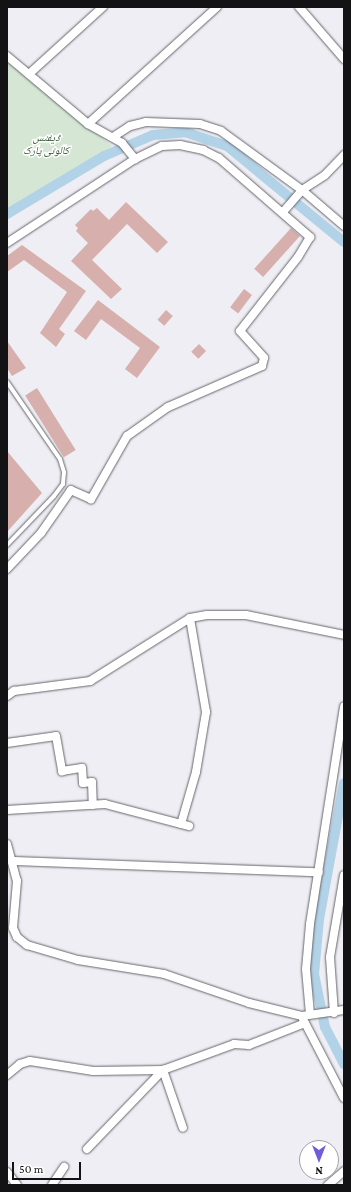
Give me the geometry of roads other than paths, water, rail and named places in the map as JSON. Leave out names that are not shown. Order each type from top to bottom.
[{"type":"street","points":[[29,74],[103,7]]},
{"type":"street","points":[[88,124],[217,7]]},
{"type":"street","points":[[299,7],[344,59]]},
{"type":"street","points":[[7,56],[88,124],[122,143],[132,156]]},
{"type":"street","points":[[113,137],[130,126],[146,122],[200,124],[221,131],[302,190],[344,226]]},
{"type":"street","points":[[7,243],[132,156],[162,146],[180,145],[203,150],[219,158],[285,210],[310,237],[298,257],[240,330],[264,358],[262,366],[168,407],[127,436],[91,499],[71,490],[41,534],[7,570]]},
{"type":"street","points":[[285,210],[302,190],[325,175],[344,155]]},
{"type":"street","points":[[7,696],[14,691],[90,681],[190,618],[246,615],[344,635]]},
{"type":"street","points":[[7,810],[105,804],[185,825],[206,712],[190,618]]},
{"type":"street","points":[[344,707],[306,969],[306,1018],[344,1098]]},
{"type":"street","points":[[7,743],[56,736],[62,771],[82,768],[83,783],[92,782],[93,805]]},
{"type":"street","points":[[7,844],[17,881],[11,918],[13,928],[17,936],[38,950],[164,974],[249,1002],[306,1018]]},
{"type":"street","points":[[12,861],[319,872]]},
{"type":"street","points":[[332,1013],[330,957],[344,875]]},
{"type":"street","points":[[7,1075],[20,1064],[30,1061],[93,1071],[163,1070],[234,1044],[249,1044],[319,1013],[332,1013],[344,1010]]},
{"type":"street","points":[[163,1070],[183,1128]]},
{"type":"street","points":[[86,1149],[163,1070]]},
{"type":"street","points":[[52,1185],[64,1167]]},
{"type":"street","points":[[328,1185],[344,1171]]},
{"type":"street","points":[[7,1172],[17,1185]]},
{"type":"lane","points":[[7,382],[60,459],[64,472],[63,484],[54,496],[7,545]]},
{"type":"waterway","points":[[7,214],[104,156],[153,135],[185,132],[227,146],[344,242]]},
{"type":"waterway","points":[[344,783],[319,919],[314,974],[325,1027],[344,1064]]},
{"type":"park label","name":"ڈیفنس کالونی پارک","points":[[46,144]]}]
